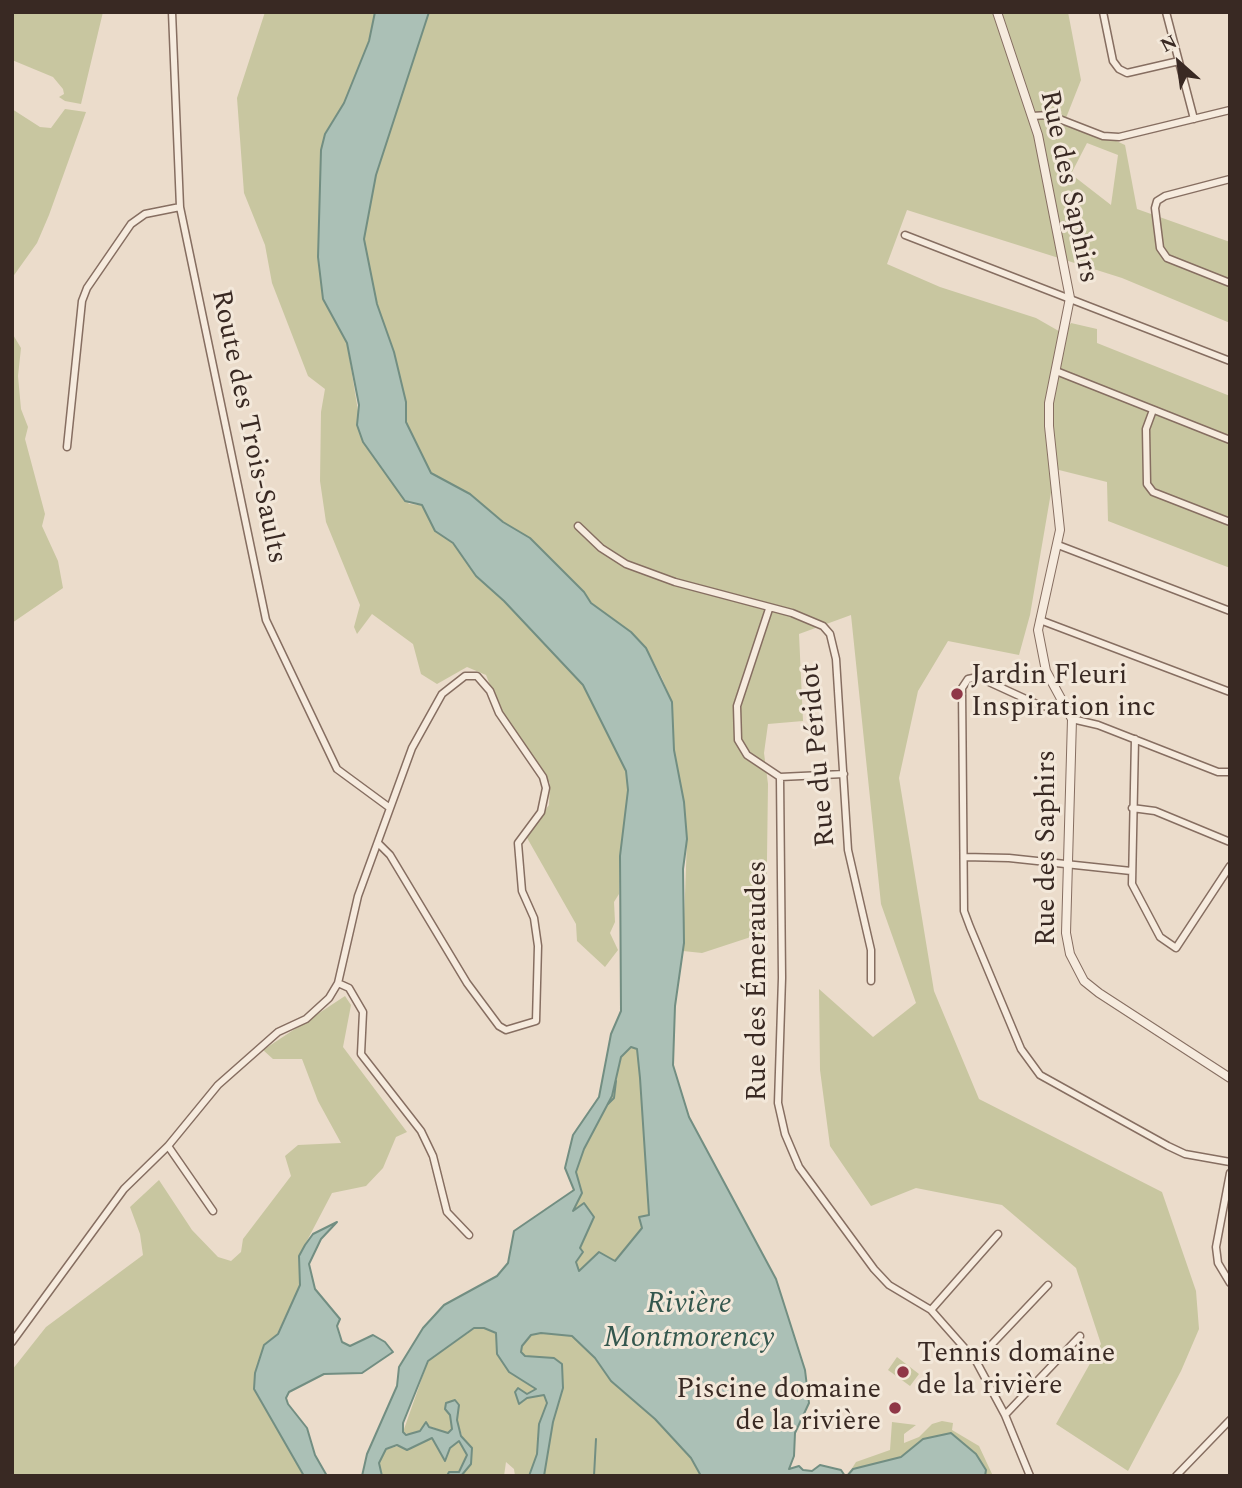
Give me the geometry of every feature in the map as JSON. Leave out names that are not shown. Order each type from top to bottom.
[{"type":"street","name":"Route des Trois-Saults","points":[[172,12],[180,208],[267,620],[337,769],[390,808]]},
{"type":"street","name":"Rue des Saphirs","points":[[997,12],[1032,116],[1068,276],[1070,298],[1049,426],[1060,530],[1040,620],[1040,650],[1046,671],[1072,719],[1066,933],[1075,968],[1084,981],[1230,1078]]},
{"type":"street","points":[[1103,12],[1113,61],[1119,69],[1128,73],[1179,61]]},
{"type":"street","points":[[1166,12],[1194,119]]},
{"type":"street","points":[[1032,116],[1049,115],[1103,136],[1119,137],[1230,110]]},
{"type":"street","points":[[1230,179],[1165,196],[1157,201],[1155,208],[1160,248],[1167,258],[1230,283]]},
{"type":"street","points":[[67,447],[82,301],[87,288],[131,224],[145,214],[180,208]]},
{"type":"street","points":[[905,235],[1230,361]]},
{"type":"street","points":[[1056,371],[1230,440]]},
{"type":"street","points":[[1153,410],[1146,429],[1147,484],[1153,492],[1230,522]]},
{"type":"street","name":"Rue du Péridot","points":[[578,526],[601,548],[626,564],[675,582],[810,620],[823,625],[830,634],[836,659],[848,850],[871,950],[871,981]]},
{"type":"street","points":[[1058,545],[1230,611]]},
{"type":"street","points":[[769,609],[741,691],[735,723],[738,740],[747,755],[780,777],[844,775]]},
{"type":"street","points":[[1040,620],[1230,692]]},
{"type":"street","points":[[12,1342],[124,1189],[168,1146],[218,1085],[246,1057],[278,1032],[318,1010],[338,983],[355,906],[412,748],[442,694],[465,676],[477,676],[490,691],[499,713],[543,777],[546,788],[541,812],[517,843],[522,891],[534,918],[538,946],[536,1021],[506,1030],[499,1026],[467,983],[390,855],[378,843]]},
{"type":"street","points":[[1063,701],[1048,707],[978,677],[964,683],[964,911],[1030,1065],[1052,1084],[1168,1146],[1185,1154],[1230,1162]]},
{"type":"street","points":[[1072,719],[1135,739],[1219,772],[1230,772]]},
{"type":"street","points":[[1135,739],[1131,872],[1136,897],[1160,937],[1176,948],[1230,866]]},
{"type":"street","name":"Rue des Émeraudes","points":[[780,777],[782,978],[778,1103],[785,1134],[799,1167],[874,1269],[890,1285],[931,1310],[975,1361],[1005,1415],[1030,1476]]},
{"type":"street","points":[[1132,808],[1155,811],[1230,842]]},
{"type":"street","points":[[964,857],[1009,858],[1131,872]]},
{"type":"street","points":[[338,983],[349,988],[363,1012],[361,1054],[421,1130],[433,1156],[447,1213],[469,1235]]},
{"type":"street","points":[[168,1146],[213,1211]]},
{"type":"street","points":[[1230,1173],[1216,1247],[1218,1263],[1230,1283]]},
{"type":"street","points":[[931,1310],[998,1234]]},
{"type":"street","points":[[975,1361],[1048,1285]]},
{"type":"street","points":[[1005,1415],[1080,1336]]},
{"type":"street","points":[[1176,1476],[1230,1419]]},
{"type":"shaded area","points":[[12,12],[103,12],[81,104],[59,97],[64,94],[63,89],[53,77],[12,60]]},
{"type":"shaded area","points":[[265,12],[375,12],[369,41],[344,103],[325,133],[328,309],[347,343],[363,442],[409,504],[422,505],[435,531],[453,543],[476,576],[504,600],[584,685],[626,771],[628,790],[620,856],[619,894],[614,902],[615,922],[610,933],[618,950],[605,967],[577,941],[576,924],[526,836],[549,805],[550,783],[500,710],[486,675],[467,667],[437,684],[421,674],[413,644],[372,614],[357,634],[354,627],[360,605],[326,522],[320,481],[321,412],[325,389],[308,376],[272,283],[265,245],[244,193],[237,98]]},
{"type":"shaded area","points":[[429,12],[1068,12],[1081,80],[1066,118],[1125,145],[1137,209],[1230,242],[1230,323],[1122,278],[907,210],[887,264],[940,287],[1036,318],[1064,334],[1071,323],[1097,329],[1097,343],[1230,396],[1230,568],[1108,521],[1107,482],[1055,469],[1030,615],[1019,655],[948,641],[918,691],[899,778],[934,991],[979,1099],[1162,1192],[1196,1291],[1199,1329],[1181,1371],[1128,1471],[1056,1424],[1101,1344],[1076,1268],[1002,1205],[916,1188],[871,1206],[830,1146],[820,1070],[819,989],[873,1037],[916,1003],[881,904],[851,615],[799,634],[803,721],[768,724],[764,753],[768,784],[766,932],[702,953],[683,951],[687,839],[684,802],[674,750],[672,702],[646,648],[631,633],[591,603],[584,592],[530,538],[503,522],[470,494],[431,473],[422,460],[405,422],[406,401],[394,352],[377,304],[364,239],[376,175]],"holes":[[[1087,143],[1118,155],[1111,205],[1071,174]]]},
{"type":"shaded area","points":[[12,109],[40,127],[51,128],[65,109],[86,112],[37,243],[12,278]]},
{"type":"shaded area","points":[[12,333],[21,348],[18,376],[21,409],[28,427],[25,439],[45,514],[42,526],[58,561],[63,588],[12,623]]},
{"type":"shaded area","points":[[345,996],[351,1005],[343,1047],[407,1132],[396,1137],[383,1168],[366,1186],[332,1193],[299,1256],[300,1285],[277,1334],[264,1345],[254,1389],[304,1476],[12,1476],[12,1370],[46,1327],[143,1255],[140,1234],[130,1207],[159,1180],[192,1230],[218,1257],[231,1261],[241,1252],[243,1239],[291,1176],[285,1156],[298,1145],[341,1143],[318,1101],[302,1059],[273,1059],[263,1050]]},
{"type":"shaded area","points":[[632,1047],[637,1049],[640,1078],[649,1216],[633,1243],[615,1261],[579,1271],[576,1263],[583,1253],[580,1249],[594,1217],[572,1213],[582,1193],[576,1172],[584,1149],[612,1096],[621,1057]]},
{"type":"shaded area","points":[[475,1328],[491,1328],[496,1333],[498,1354],[509,1372],[537,1390],[527,1394],[523,1402],[527,1398],[544,1395],[547,1403],[539,1424],[537,1454],[529,1476],[515,1476],[514,1469],[506,1462],[504,1476],[461,1476],[471,1464],[457,1420],[459,1405],[450,1415],[452,1429],[448,1433],[429,1426],[411,1435],[403,1432],[428,1361]]},
{"type":"shaded area","points":[[531,1335],[572,1335],[595,1358],[611,1381],[655,1419],[691,1458],[701,1476],[544,1476],[553,1422],[563,1389],[562,1364],[524,1357],[521,1352],[522,1346]]},
{"type":"shaded area","name":"Tennis domaine de la rivière","points":[[897,1357],[919,1374],[910,1386],[888,1370]]},
{"type":"shaded area","points":[[942,1421],[953,1423],[952,1430],[979,1446],[993,1476],[985,1476],[986,1469],[915,1446],[901,1457],[853,1469],[847,1476],[856,1462],[890,1450],[892,1422],[916,1425],[904,1434],[904,1443],[919,1437],[932,1424]]},
{"type":"shaded area","points":[[433,1438],[445,1460],[450,1447],[459,1440],[467,1455],[459,1472],[449,1472],[447,1476],[382,1476],[379,1463],[386,1449]]},
{"type":"water","name":"Rivière Montmorency","points":[[375,12],[429,12],[376,175],[364,239],[377,304],[394,352],[406,402],[406,422],[431,473],[470,494],[503,522],[530,538],[584,592],[591,603],[631,632],[646,648],[672,702],[674,750],[684,802],[687,839],[683,869],[684,943],[675,1006],[673,1065],[689,1117],[776,1279],[805,1370],[809,1403],[795,1433],[794,1456],[789,1469],[799,1466],[803,1470],[812,1471],[820,1465],[841,1470],[845,1476],[701,1476],[691,1458],[655,1419],[611,1381],[595,1358],[572,1336],[541,1333],[531,1335],[522,1346],[521,1352],[525,1356],[554,1358],[562,1364],[563,1388],[553,1422],[544,1476],[529,1476],[537,1454],[539,1424],[547,1403],[544,1395],[527,1398],[519,1404],[515,1392],[518,1388],[527,1394],[536,1389],[509,1372],[497,1354],[496,1333],[484,1328],[474,1328],[428,1361],[403,1423],[403,1432],[406,1435],[420,1431],[426,1422],[429,1427],[448,1433],[452,1429],[450,1415],[445,1409],[446,1403],[455,1400],[459,1405],[457,1420],[461,1436],[472,1448],[471,1464],[461,1476],[447,1476],[449,1472],[459,1472],[467,1455],[459,1441],[450,1448],[445,1461],[432,1438],[407,1450],[397,1445],[386,1449],[379,1463],[382,1476],[362,1476],[367,1454],[397,1386],[399,1367],[423,1328],[444,1305],[497,1276],[508,1263],[514,1231],[574,1190],[565,1168],[573,1135],[599,1097],[611,1034],[621,1011],[620,856],[628,790],[626,771],[583,685],[504,601],[476,576],[453,543],[435,531],[422,505],[405,501],[363,442],[357,425],[359,405],[347,343],[323,299],[318,257],[321,150],[325,134],[344,103],[369,41]],"holes":[[[631,1047],[637,1049],[649,1215],[639,1217],[642,1228],[615,1261],[599,1252],[579,1271],[576,1262],[583,1252],[580,1248],[594,1217],[584,1203],[573,1211],[582,1193],[576,1172],[584,1149],[612,1096],[621,1057]]]},
{"type":"water","points":[[337,1222],[321,1239],[309,1264],[315,1289],[340,1319],[337,1326],[342,1342],[350,1346],[373,1335],[385,1342],[393,1352],[362,1373],[324,1374],[289,1392],[286,1398],[288,1404],[307,1428],[315,1455],[327,1476],[304,1476],[254,1389],[255,1373],[264,1345],[278,1334],[300,1285],[299,1256],[313,1234]]},
{"type":"water","points":[[951,1433],[976,1454],[986,1470],[985,1476],[847,1476],[853,1469],[901,1457],[923,1439]]},
{"type":"waterway","points":[[608,1104],[614,1098],[616,1081]]},
{"type":"waterway","points":[[594,1476],[596,1439]]},
{"type":"place","name":"Jardin Fleuri Inspiration inc","points":[[957,694]]},
{"type":"place","name":"Tennis domaine de la rivière","points":[[903,1372]]},
{"type":"place","name":"Piscine domaine de la rivière","points":[[895,1408]]}]
